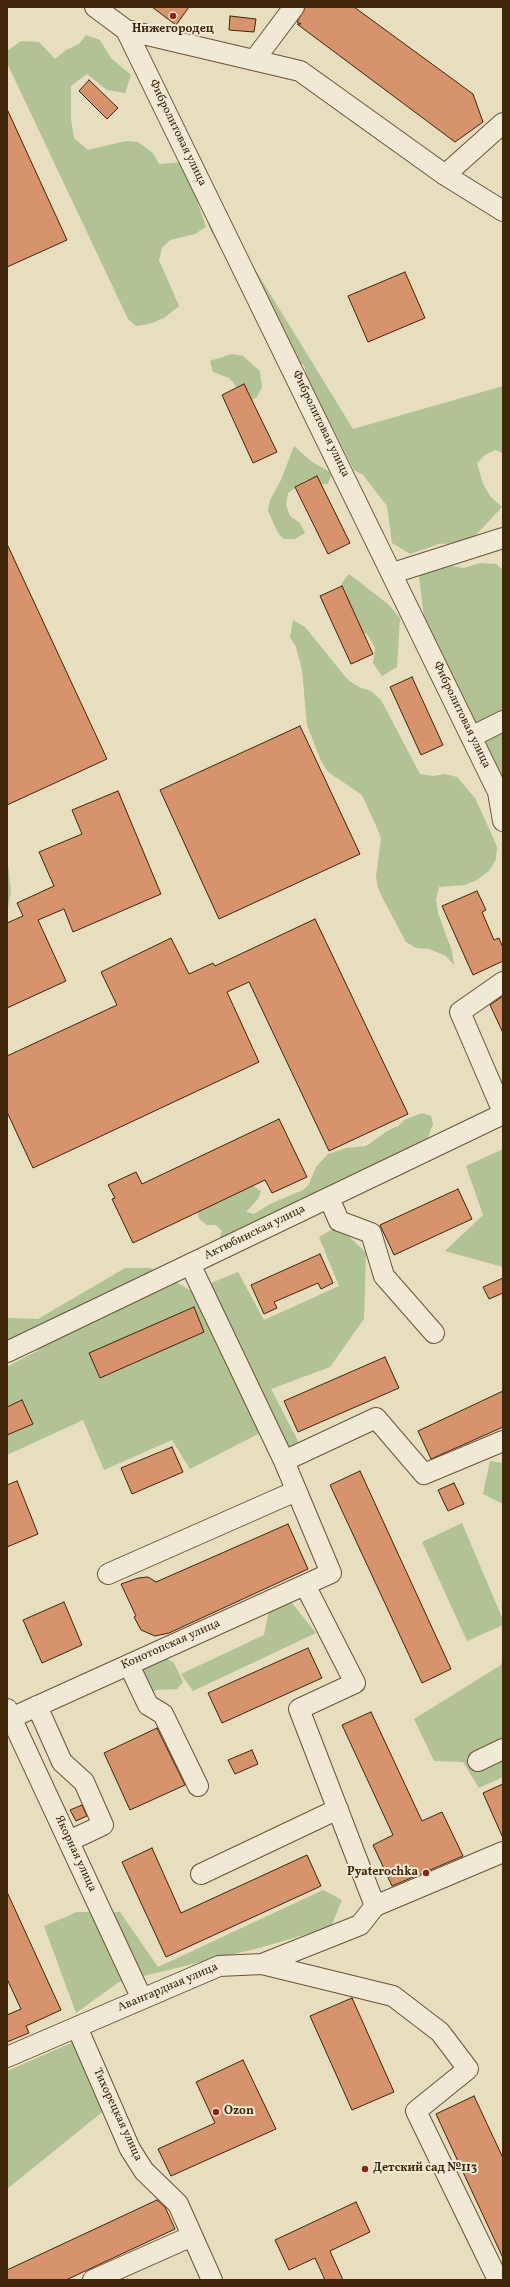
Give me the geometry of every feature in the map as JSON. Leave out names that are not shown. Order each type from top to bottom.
[{"type":"street","points":[[95,7],[126,30],[300,71],[445,174],[503,211]]},
{"type":"street","points":[[255,60],[294,7]]},
{"type":"street","name":"Фибролитовая улица","points":[[126,30],[393,573],[498,792],[503,821]]},
{"type":"street","points":[[445,174],[503,123]]},
{"type":"street","points":[[393,573],[503,538]]},
{"type":"street","points":[[471,736],[503,721]]},
{"type":"street","points":[[503,982],[460,1012],[503,1113]]},
{"type":"street","name":"Актюбинская улица","points":[[7,1352],[503,1113]]},
{"type":"street","points":[[328,1198],[339,1221],[371,1233],[384,1276],[434,1333]]},
{"type":"street","points":[[108,1574],[296,1491],[284,1461],[190,1264]]},
{"type":"street","points":[[284,1461],[376,1418],[424,1474],[503,1442]]},
{"type":"street","name":"Конотопская улица","points":[[9,1713],[36,1706],[332,1574],[296,1491]]},
{"type":"street","points":[[305,1585],[355,1683],[299,1709],[375,1906]]},
{"type":"street","points":[[129,1665],[148,1705],[163,1714],[198,1786]]},
{"type":"street","points":[[36,1706],[62,1762],[84,1782],[103,1825],[69,1841]]},
{"type":"street","name":"Якорная улица","points":[[9,1713],[142,1999]]},
{"type":"street","points":[[478,1761],[503,1749]]},
{"type":"street","points":[[201,1874],[338,1809]]},
{"type":"street","name":"Авангардная улица","points":[[7,2057],[219,1966],[262,1964],[360,1925],[375,1906],[503,1852]]},
{"type":"street","points":[[262,1964],[393,1996],[440,2032],[468,2069],[416,2111],[498,2280]]},
{"type":"street","name":"Тихорецкая улица","points":[[77,2027],[130,2149],[144,2171],[178,2204],[212,2280]]},
{"type":"street","points":[[93,2280],[192,2236]]},
{"type":"green space","points":[[86,35],[100,40],[111,58],[131,75],[125,93],[107,90],[87,74],[71,86],[71,119],[74,138],[88,150],[126,141],[138,142],[153,153],[159,164],[184,162],[206,227],[195,234],[170,240],[162,248],[159,260],[179,306],[164,318],[149,324],[136,326],[128,319],[7,63],[7,51],[21,41],[39,42],[55,59],[66,50],[79,44]]},
{"type":"green space","points":[[188,160],[353,429],[503,386],[503,453],[495,450],[485,455],[477,463],[483,484],[491,497],[502,507],[475,536],[459,543],[439,544],[410,554],[392,543],[387,506],[363,475],[354,470],[307,379],[304,365],[278,354],[210,229]]},
{"type":"green space","points":[[232,354],[243,356],[260,371],[262,387],[257,397],[247,402],[241,400],[234,383],[229,378],[213,372],[210,361]]},
{"type":"green space","points":[[294,446],[312,462],[332,473],[328,484],[316,484],[306,480],[288,493],[286,505],[290,516],[300,523],[305,533],[295,539],[284,539],[278,533],[268,511],[270,500],[281,480]]},
{"type":"green space","points":[[480,563],[496,564],[503,570],[503,814],[424,618],[418,567],[448,565],[464,568]]},
{"type":"green space","points":[[349,574],[388,604],[400,618],[397,667],[382,676],[373,663],[375,648],[367,634],[352,629],[339,598],[342,583]]},
{"type":"green space","points":[[293,620],[305,627],[348,680],[359,687],[371,691],[381,700],[420,774],[433,776],[445,774],[457,777],[475,798],[497,847],[496,859],[489,871],[477,880],[465,885],[439,887],[436,900],[438,913],[452,951],[454,965],[446,956],[429,949],[416,948],[406,942],[383,899],[378,888],[376,877],[381,839],[377,828],[362,795],[328,772],[321,761],[307,725],[302,670],[296,647],[290,637]]},
{"type":"green space","points":[[7,856],[11,892],[7,913]]},
{"type":"green space","points":[[422,1113],[431,1116],[433,1124],[427,1140],[219,1239],[222,1231],[216,1225],[207,1225],[199,1219],[197,1210],[253,1186],[261,1191],[258,1199],[246,1212],[254,1214],[270,1204],[303,1190],[309,1184],[316,1167],[328,1154],[346,1148],[366,1146],[389,1130],[398,1126],[404,1120]]},
{"type":"green space","points":[[503,1149],[503,1267],[445,1251],[483,1215],[466,1166]]},
{"type":"green space","points":[[338,1226],[366,1253],[364,1319],[330,1367],[271,1389],[299,1443],[283,1452],[206,1285],[238,1272],[264,1320],[339,1286],[319,1237]]},
{"type":"green space","points":[[125,1268],[150,1268],[170,1278],[199,1296],[262,1432],[190,1469],[172,1440],[104,1470],[83,1420],[7,1455],[7,1367],[37,1351],[44,1342],[7,1344],[7,1318],[38,1319]]},
{"type":"green space","points":[[490,1461],[503,1463],[503,1504],[483,1494]]},
{"type":"green space","points":[[462,1523],[503,1620],[503,1625],[467,1641],[422,1542]]},
{"type":"green space","points":[[292,1603],[316,1633],[193,1691],[181,1674],[264,1635],[269,1610]]},
{"type":"green space","points":[[503,1657],[503,1777],[479,1788],[463,1762],[434,1761],[414,1719],[501,1665]]},
{"type":"green space","points":[[166,1658],[174,1663],[183,1682],[177,1689],[157,1690],[145,1695],[134,1670]]},
{"type":"green space","points":[[323,1890],[342,1900],[331,1927],[259,1948],[119,1982],[76,2013],[44,1926],[77,1912],[120,1912],[158,1967]]},
{"type":"green space","points":[[76,2041],[106,2109],[7,2189],[7,2071]]},
{"type":"building","name":"Нижегородец","points":[[152,7],[189,7],[176,25]]},
{"type":"building","points":[[305,7],[354,7],[473,94],[483,122],[455,142],[297,24],[301,24],[297,22]]},
{"type":"building","points":[[230,16],[256,19],[254,32],[229,30]]},
{"type":"building","points":[[89,80],[118,108],[107,119],[79,91]]},
{"type":"building","points":[[7,109],[67,240],[7,267]]},
{"type":"building","points":[[405,272],[425,318],[368,342],[348,296]]},
{"type":"building","points":[[244,384],[277,452],[253,463],[222,395]]},
{"type":"building","points":[[317,476],[350,543],[328,554],[295,487]]},
{"type":"building","points":[[7,544],[107,759],[7,805]]},
{"type":"building","points":[[342,586],[373,654],[351,664],[320,596]]},
{"type":"building","points":[[412,677],[443,745],[421,755],[390,687]]},
{"type":"building","points":[[300,726],[360,854],[219,919],[160,790]]},
{"type":"building","points":[[118,791],[161,894],[73,932],[64,909],[38,920],[66,981],[7,1008],[7,923],[23,916],[17,903],[54,886],[39,852],[82,834],[72,810]]},
{"type":"building","points":[[477,891],[486,910],[482,912],[494,940],[499,938],[503,948],[503,961],[473,975],[442,906]]},
{"type":"building","points":[[315,919],[408,1114],[329,1151],[249,982],[227,992],[259,1062],[33,1168],[7,1112],[7,1056],[117,1005],[101,972],[171,938],[189,974],[213,963],[215,966]]},
{"type":"building","points":[[503,996],[503,1033],[490,1005]]},
{"type":"building","points":[[279,1119],[307,1177],[272,1193],[265,1180],[133,1243],[112,1199],[115,1198],[108,1185],[136,1172],[142,1184]]},
{"type":"building","points":[[458,1189],[472,1219],[394,1255],[380,1225]]},
{"type":"building","points":[[320,1254],[333,1283],[321,1289],[318,1283],[274,1302],[277,1308],[264,1314],[251,1285]]},
{"type":"building","points":[[503,1278],[503,1293],[489,1299],[483,1287]]},
{"type":"building","points":[[194,1307],[204,1332],[100,1378],[89,1353]]},
{"type":"building","points":[[385,1357],[399,1388],[298,1432],[284,1401]]},
{"type":"building","points":[[503,1391],[503,1427],[431,1459],[418,1431]]},
{"type":"building","points":[[22,1400],[33,1424],[7,1435],[7,1407]]},
{"type":"building","points":[[172,1447],[183,1472],[132,1494],[121,1468]]},
{"type":"building","points":[[360,1471],[451,1669],[422,1683],[330,1485]]},
{"type":"building","points":[[17,1481],[38,1534],[7,1547],[7,1485]]},
{"type":"building","points":[[454,1483],[464,1504],[448,1511],[438,1490]]},
{"type":"building","points":[[288,1524],[308,1569],[169,1633],[155,1636],[141,1630],[134,1617],[136,1616],[121,1584],[138,1578],[148,1577],[156,1582]]},
{"type":"building","points":[[64,1602],[82,1645],[42,1663],[23,1620]]},
{"type":"building","points":[[308,1648],[322,1678],[222,1723],[208,1693]]},
{"type":"building","points":[[371,1712],[422,1821],[442,1812],[463,1856],[392,1886],[373,1845],[393,1835],[342,1725]]},
{"type":"building","points":[[157,1728],[185,1785],[130,1810],[104,1753]]},
{"type":"building","points":[[252,1750],[258,1764],[235,1774],[228,1760]]},
{"type":"building","points":[[503,1784],[503,1838],[483,1793]]},
{"type":"building","points":[[82,1805],[87,1816],[76,1821],[70,1810]]},
{"type":"building","points":[[152,1848],[181,1913],[307,1855],[321,1886],[166,1957],[122,1862]]},
{"type":"building","points":[[7,1892],[61,2010],[26,2026],[29,2033],[7,2042],[7,2015],[21,2009],[7,1979]]},
{"type":"building","points":[[352,1998],[394,2092],[352,2110],[310,2016]]},
{"type":"building","points":[[243,2060],[276,2129],[171,2176],[158,2149],[215,2123],[196,2082]]},
{"type":"building","points":[[474,2096],[503,2158],[503,2258],[436,2114]]},
{"type":"building","points":[[157,2200],[165,2207],[175,2229],[66,2280],[7,2280],[7,2270]]},
{"type":"building","points":[[356,2202],[370,2232],[330,2251],[343,2280],[325,2280],[315,2258],[289,2270],[275,2240]]},
{"type":"place","name":"Нижегородец","points":[[173,16]]},
{"type":"place","name":"Pyaterochka","points":[[426,1873]]},
{"type":"place","name":"Ozon","points":[[216,2112]]},
{"type":"place","name":"Детский сад №113","points":[[365,2169]]}]
